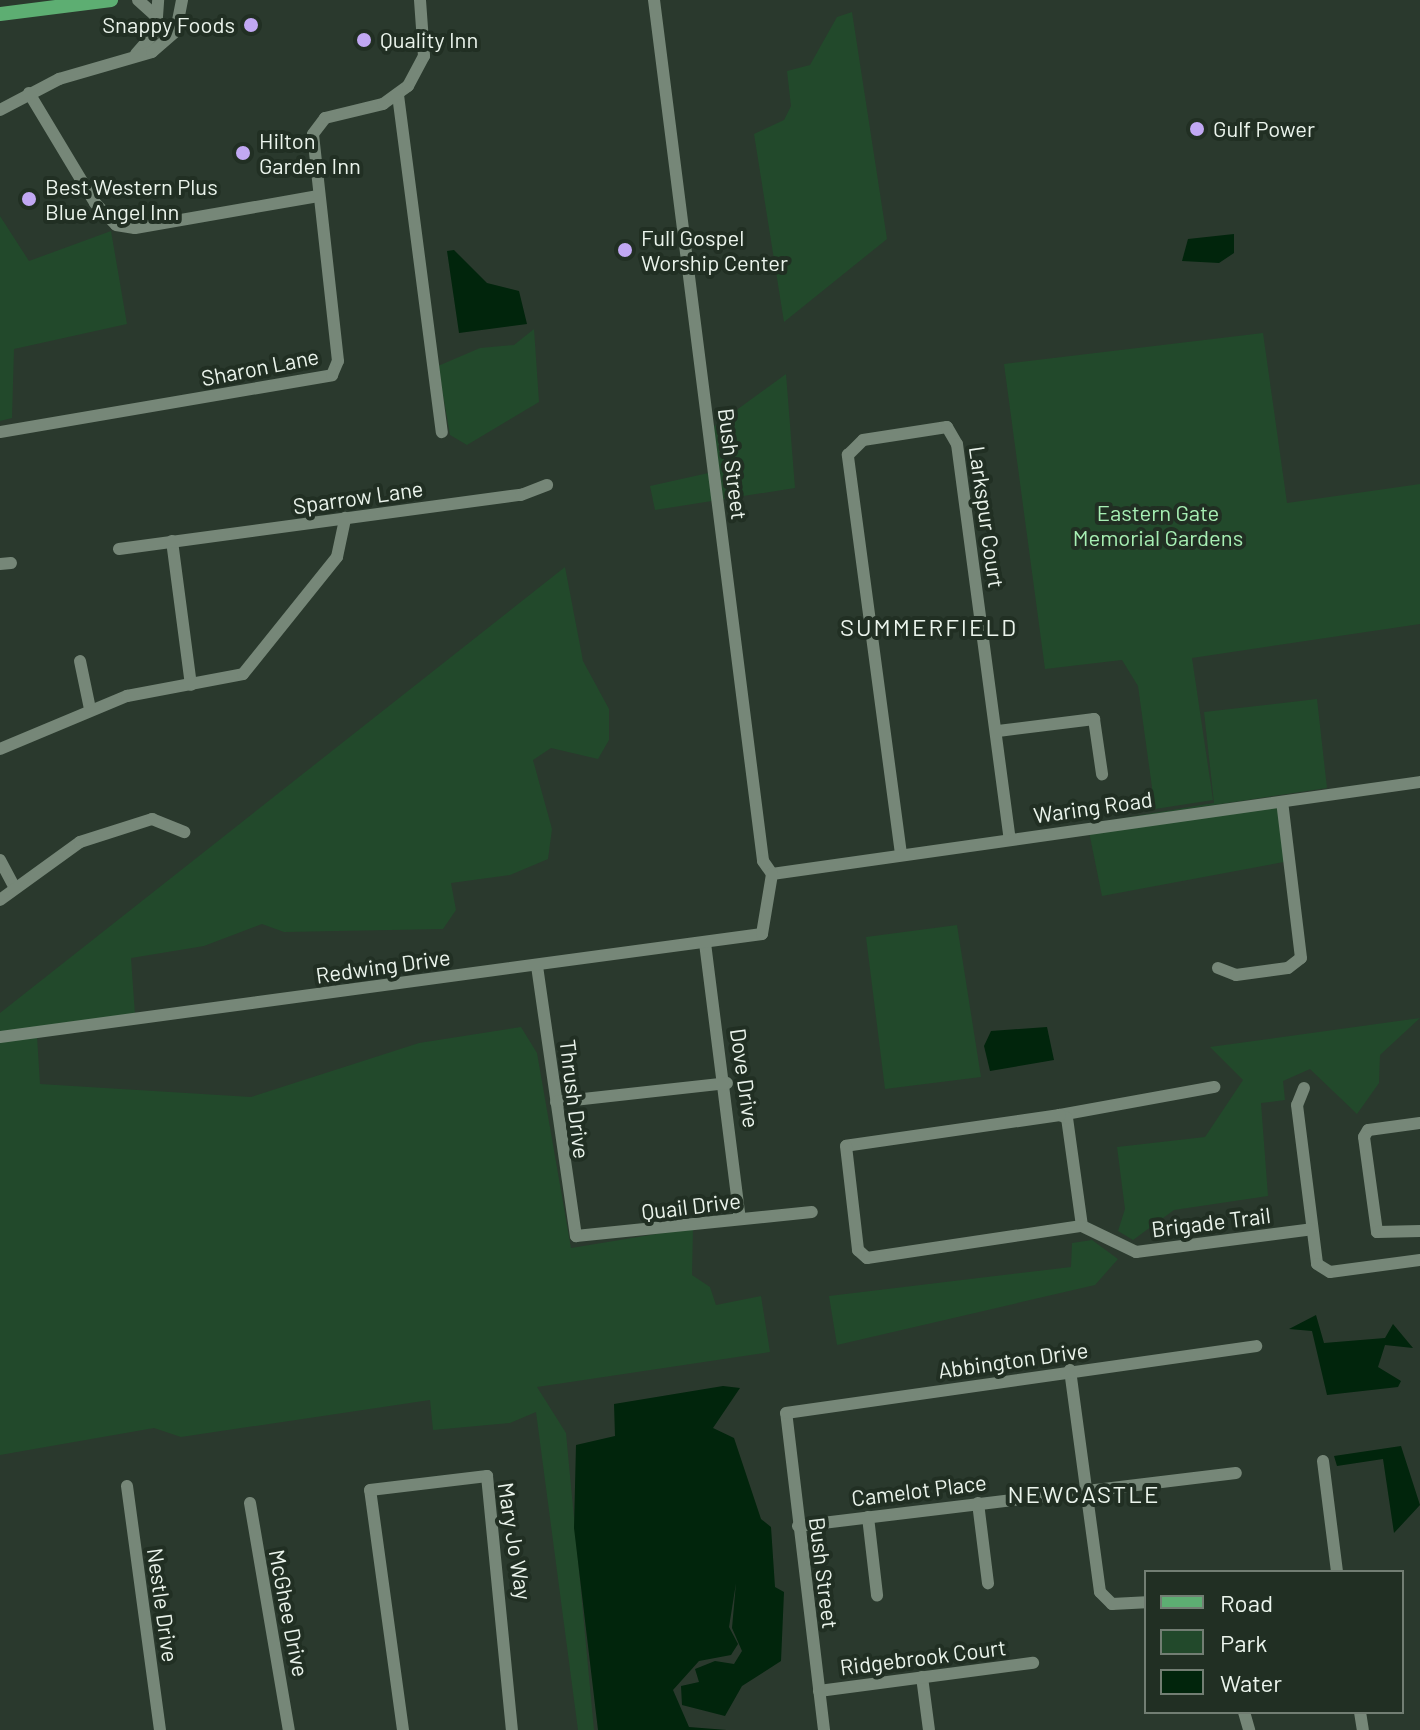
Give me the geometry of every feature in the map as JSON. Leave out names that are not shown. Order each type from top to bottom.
[{"type":"main road","points":[[0,14],[111,0]]},
{"type":"street","points":[[138,0],[157,17]]},
{"type":"street","points":[[126,59],[153,38],[158,0]]},
{"type":"street","points":[[0,110],[29,93],[165,44],[181,20],[182,0]]},
{"type":"street","points":[[420,0],[424,56],[398,95],[442,432]]},
{"type":"street","name":"Bush Street","points":[[654,0],[763,861],[772,874],[768,929]]},
{"type":"street","points":[[29,93],[95,203],[116,225],[135,228],[318,196]]},
{"type":"street","name":"Sharon Lane","points":[[0,432],[332,375],[338,361],[312,140],[319,122],[398,95]]},
{"type":"street","name":"Larkspur Court","points":[[901,854],[850,445],[947,427],[955,434],[998,731],[1010,839]]},
{"type":"street","name":"Sparrow Lane","points":[[119,549],[345,518],[547,485]]},
{"type":"street","points":[[0,749],[90,709],[249,669],[337,557],[345,518]]},
{"type":"street","points":[[172,541],[191,685]]},
{"type":"street","points":[[80,661],[90,709]]},
{"type":"street","points":[[998,731],[1094,719],[1102,774]]},
{"type":"street","name":"Waring Road","points":[[772,874],[1420,782]]},
{"type":"street","points":[[1218,968],[1236,975],[1288,968],[1301,958],[1282,802]]},
{"type":"street","points":[[0,900],[65,850],[145,820],[184,832]]},
{"type":"street","points":[[0,860],[15,888]]},
{"type":"street","name":"Redwing Drive","points":[[0,1037],[705,943],[768,929]]},
{"type":"street","name":"Dove Drive","points":[[705,943],[727,1083],[740,1219]]},
{"type":"street","name":"Thrush Drive","points":[[537,966],[576,1236]]},
{"type":"street","points":[[556,1102],[727,1083]]},
{"type":"street","points":[[1060,1115],[1067,1118],[1078,1228],[867,1258],[858,1250],[846,1146],[854,1142],[1060,1115],[1214,1087]]},
{"type":"street","points":[[1304,1088],[1297,1105],[1312,1229],[1320,1267],[1330,1272],[1420,1260]]},
{"type":"street","points":[[1420,1123],[1368,1130],[1364,1137],[1377,1232],[1420,1231]]},
{"type":"street","name":"Quail Drive","points":[[576,1236],[812,1212]]},
{"type":"street","name":"Brigade Trail","points":[[1078,1228],[1136,1252],[1312,1229]]},
{"type":"street","name":"Abbington Drive","points":[[784,1421],[792,1408],[960,1392],[1070,1370],[1256,1346]]},
{"type":"street","points":[[1070,1370],[1102,1597],[1118,1606],[1144,1602]]},
{"type":"street","name":"Bush Street","points":[[784,1421],[824,1730]]},
{"type":"street","points":[[1323,1461],[1337,1570]]},
{"type":"street","name":"Camelot Place","points":[[798,1526],[1236,1473]]},
{"type":"street","name":"Mary Jo Way","points":[[403,1730],[370,1490],[487,1476],[506,1608],[512,1730]]},
{"type":"street","name":"Nestle Drive","points":[[127,1486],[160,1730]]},
{"type":"street","name":"McGhee Drive","points":[[250,1503],[289,1730]]},
{"type":"street","points":[[978,1503],[988,1583]]},
{"type":"street","points":[[868,1517],[877,1595]]},
{"type":"street","name":"Ridgebrook Court","points":[[819,1691],[1033,1663]]},
{"type":"street","points":[[922,1677],[929,1730]]},
{"type":"green space","points":[[852,12],[887,239],[784,322],[754,134],[784,120],[791,106],[787,71],[810,65],[837,17]]},
{"type":"green space","points":[[0,216],[29,261],[111,231],[127,324],[14,349],[12,418],[0,421]]},
{"type":"green space","points":[[534,329],[539,402],[467,445],[450,435],[438,366],[480,348],[514,345]]},
{"type":"green space","name":"Eastern Gate Memorial Gardens","points":[[1263,333],[1287,503],[1420,484],[1420,624],[1192,658],[1213,800],[1155,809],[1138,686],[1122,660],[1045,669],[1004,364]]},
{"type":"green space","points":[[786,374],[795,488],[655,510],[650,486],[713,472],[709,430]]},
{"type":"green space","points":[[565,567],[583,661],[609,709],[609,740],[598,759],[551,748],[533,760],[552,829],[548,859],[510,875],[451,883],[456,910],[443,929],[284,932],[262,924],[204,946],[131,958],[135,1015],[0,1033],[0,1013]]},
{"type":"green space","points":[[1317,699],[1327,788],[1088,824],[1214,803],[1204,712]]},
{"type":"green space","points":[[1278,806],[1284,862],[1102,896],[1089,832]]},
{"type":"green space","points":[[957,925],[981,1077],[885,1089],[866,937]]},
{"type":"green space","points":[[1420,1018],[1380,1055],[1379,1083],[1357,1114],[1310,1069],[1283,1081],[1285,1100],[1261,1103],[1268,1196],[1174,1210],[1133,1240],[1118,1231],[1125,1209],[1117,1147],[1205,1137],[1243,1080],[1210,1047]]},
{"type":"green space","points":[[521,1027],[537,1053],[571,1248],[693,1228],[692,1275],[710,1287],[716,1305],[761,1296],[770,1352],[537,1387],[566,1433],[594,1730],[578,1730],[536,1412],[510,1423],[433,1430],[430,1400],[181,1437],[154,1428],[0,1455],[0,1041],[37,1036],[40,1084],[251,1097],[419,1043]]},
{"type":"green space","points":[[1092,1240],[1118,1259],[1095,1285],[837,1345],[829,1296],[1071,1267],[1072,1243]]},
{"type":"water","points":[[1234,234],[1234,253],[1219,263],[1182,261],[1188,239]]},
{"type":"water","points":[[454,250],[487,283],[519,291],[527,324],[459,333],[447,251]]},
{"type":"water","points":[[1047,1027],[1054,1060],[990,1071],[984,1046],[991,1031]]},
{"type":"water","points":[[1316,1315],[1324,1343],[1385,1338],[1393,1324],[1413,1348],[1385,1345],[1378,1367],[1401,1381],[1398,1387],[1327,1395],[1312,1331],[1289,1329]]},
{"type":"water","points":[[723,1386],[740,1388],[713,1428],[734,1438],[761,1519],[771,1527],[775,1587],[784,1592],[781,1661],[742,1686],[725,1716],[682,1705],[681,1686],[699,1682],[695,1669],[715,1661],[734,1664],[742,1651],[732,1628],[736,1583],[729,1627],[738,1644],[731,1655],[699,1661],[673,1690],[689,1727],[727,1730],[598,1730],[574,1528],[576,1445],[615,1436],[614,1404]]},
{"type":"water","points":[[1401,1446],[1420,1505],[1394,1533],[1383,1459],[1337,1466],[1334,1456]]},
{"type":"place","name":"Snappy Foods","points":[[251,25]]},
{"type":"place","name":"Quality Inn","points":[[364,40]]},
{"type":"place","name":"Gulf Power","points":[[1197,129]]},
{"type":"place","name":"Hilton Garden Inn","points":[[243,153]]},
{"type":"place","name":"Best Western Plus Blue Angel Inn","points":[[29,199]]},
{"type":"place","name":"Full Gospel Worship Center","points":[[625,250]]},
{"type":"district","name":"SUMMERFIELD","points":[[929,627]]},
{"type":"district","name":"NEWCASTLE","points":[[1084,1494]]}]
